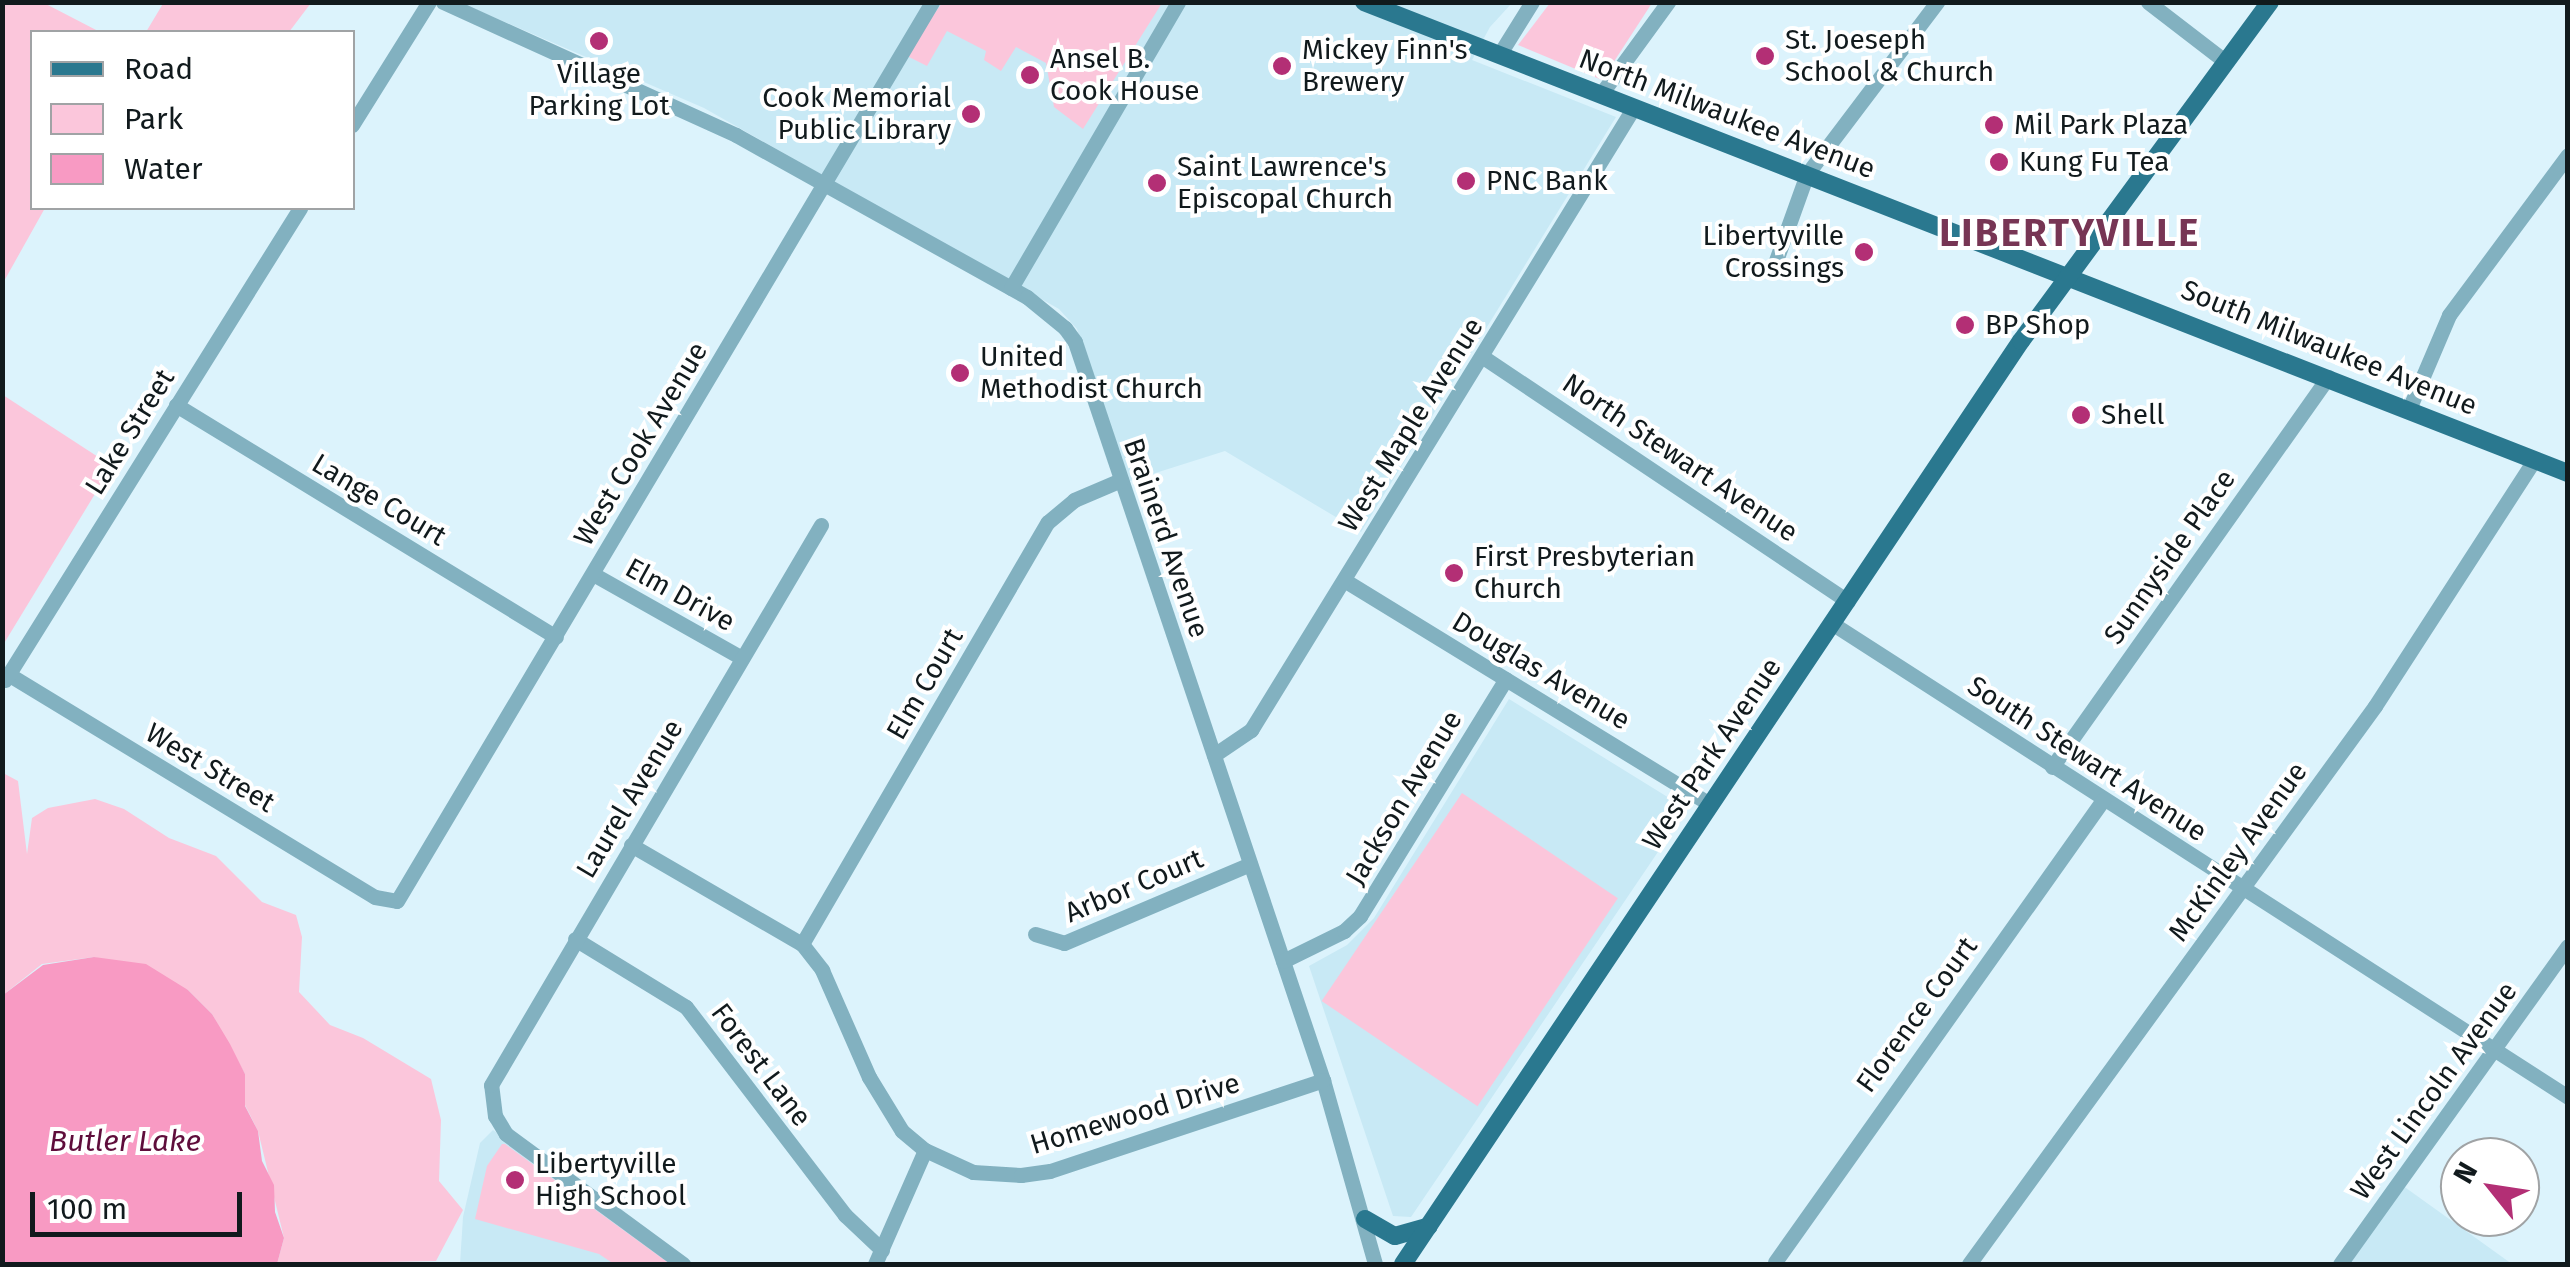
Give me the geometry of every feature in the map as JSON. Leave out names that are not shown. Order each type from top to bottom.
[{"type":"main road","name":"North Milwaukee Avenue","points":[[1364,2],[2070,276]]},
{"type":"main road","name":"West Park Avenue","points":[[1403,1264],[2070,276],[2270,2]]},
{"type":"main road","name":"South Milwaukee Avenue","points":[[2070,276],[2568,473]]},
{"type":"main road","points":[[1365,1219],[1394,1236],[1429,1226]]},
{"type":"street","points":[[355,119],[429,2]]},
{"type":"street","name":"Brainerd Avenue","points":[[443,2],[736,135],[1011,288],[1054,316],[1075,342],[1323,1080],[1376,1264]]},
{"type":"street","name":"West Cook Avenue","points":[[388,902],[402,896],[932,2]]},
{"type":"street","points":[[1011,288],[1178,2]]},
{"type":"street","points":[[1499,55],[1532,2]]},
{"type":"street","points":[[1601,94],[1668,2]]},
{"type":"street","points":[[1774,266],[1808,174],[1937,2]]},
{"type":"street","points":[[2148,2],[2226,62]]},
{"type":"street","name":"West Maple Avenue","points":[[1214,754],[1252,730],[1634,107]]},
{"type":"street","points":[[2409,409],[2449,315],[2568,155]]},
{"type":"street","name":"Lake Street","points":[[5,679],[299,210]]},
{"type":"street","name":"North Stewart Avenue","points":[[1484,357],[1848,601]]},
{"type":"street","name":"Sunnyside Place","points":[[2052,767],[2328,376]]},
{"type":"street","name":"Lange Court","points":[[176,405],[556,637]]},
{"type":"street","name":"McKinley Avenue","points":[[1968,1264],[2376,706],[2534,460]]},
{"type":"street","name":"Elm Court","points":[[802,944],[1048,522],[1074,500],[1120,480]]},
{"type":"street","name":"Laurel Avenue","points":[[683,1264],[506,1134],[491,1102],[497,1072],[822,525]]},
{"type":"street","name":"Elm Drive","points":[[593,574],[742,658]]},
{"type":"street","name":"Douglas Avenue","points":[[1344,580],[1712,805]]},
{"type":"street","name":"South Stewart Avenue","points":[[1833,624],[2568,1098]]},
{"type":"street","name":"West Street","points":[[5,679],[388,902]]},
{"type":"street","name":"Jackson Avenue","points":[[1283,961],[1344,930],[1360,916],[1506,679]]},
{"type":"street","name":"Florence Court","points":[[1775,1262],[2103,800]]},
{"type":"street","name":"Homewood Drive","points":[[631,845],[802,944],[822,970],[868,1077],[902,1132],[925,1150],[973,1172],[1011,1175],[1050,1170],[1323,1080]]},
{"type":"street","name":"Arbor Court","points":[[1035,934],[1064,942],[1250,864]]},
{"type":"street","name":"Forest Lane","points":[[575,939],[686,1007],[878,1258]]},
{"type":"street","name":"West Lincoln Avenue","points":[[2340,1264],[2568,946]]},
{"type":"street","points":[[878,1258],[925,1150]]},
{"type":"shaded area","points":[[461,3],[1512,3],[1490,27],[1472,60],[1616,117],[1361,532],[1225,451],[1127,482],[1077,329],[1059,309],[704,108]]},
{"type":"shaded area","points":[[1509,699],[1687,809],[1411,1217],[1393,1216],[1309,966],[1347,945],[1374,918]]},
{"type":"shaded area","name":"Libertyville High School","points":[[493,1130],[670,1264],[460,1264],[463,1217],[480,1143]]},
{"type":"shaded area","points":[[2399,1183],[2440,1212],[2440,1237],[2474,1237],[2512,1264],[2340,1264]]},
{"type":"green space","points":[[3,2],[44,3],[96,30],[30,30],[30,210],[44,210],[3,283]]},
{"type":"green space","points":[[164,2],[311,2],[291,30],[147,30]]},
{"type":"green space","points":[[942,3],[1162,3],[1083,129],[1054,107],[1046,63],[1016,47],[1001,71],[984,60],[986,51],[947,31],[927,66],[905,55]]},
{"type":"green space","points":[[1550,3],[1652,3],[1602,80],[1518,45]]},
{"type":"green space","points":[[3,395],[112,466],[3,645]]},
{"type":"green space","points":[[3,773],[18,781],[27,854],[32,818],[48,808],[95,799],[124,809],[169,838],[216,856],[262,902],[296,915],[302,937],[299,992],[330,1025],[363,1038],[431,1079],[441,1120],[439,1181],[463,1210],[436,1261],[277,1264],[284,1238],[258,1131],[245,1105],[245,1074],[212,1014],[188,990],[94,957],[42,964],[3,995]]},
{"type":"green space","points":[[1462,793],[1618,898],[1478,1106],[1322,1001]]},
{"type":"green space","name":"Libertyville High School","points":[[502,1144],[670,1264],[614,1264],[599,1254],[475,1219],[487,1166]]},
{"type":"water","name":"Butler Lake","points":[[94,957],[146,964],[188,990],[212,1014],[230,1044],[245,1074],[245,1106],[258,1131],[262,1161],[274,1185],[275,1212],[284,1238],[277,1264],[3,1264],[3,995],[43,965]]},
{"type":"place","name":"Village Parking Lot","points":[[599,41]]},
{"type":"place","name":"St. Joeseph School & Church","points":[[1765,56]]},
{"type":"place","name":"Mickey Finn's Brewery","points":[[1282,66]]},
{"type":"place","name":"Ansel B. Cook House","points":[[1030,75]]},
{"type":"place","name":"Cook Memorial Public Library","points":[[971,114]]},
{"type":"place","name":"Mil Park Plaza","points":[[1994,125]]},
{"type":"place","name":"Kung Fu Tea","points":[[1999,162]]},
{"type":"place","name":"PNC Bank","points":[[1466,181]]},
{"type":"place","name":"Saint Lawrence's Episcopal Church","points":[[1157,183]]},
{"type":"place","name":"Libertyville Crossings","points":[[1864,252]]},
{"type":"place","name":"BP Shop","points":[[1965,325]]},
{"type":"place","name":"United Methodist Church","points":[[960,373]]},
{"type":"place","name":"Shell","points":[[2081,415]]},
{"type":"place","name":"First Presbyterian Church","points":[[1454,573]]},
{"type":"place","name":"Libertyville High School","points":[[515,1180]]},
{"type":"district","name":"LIBERTYVILLE","points":[[2070,234]]}]
